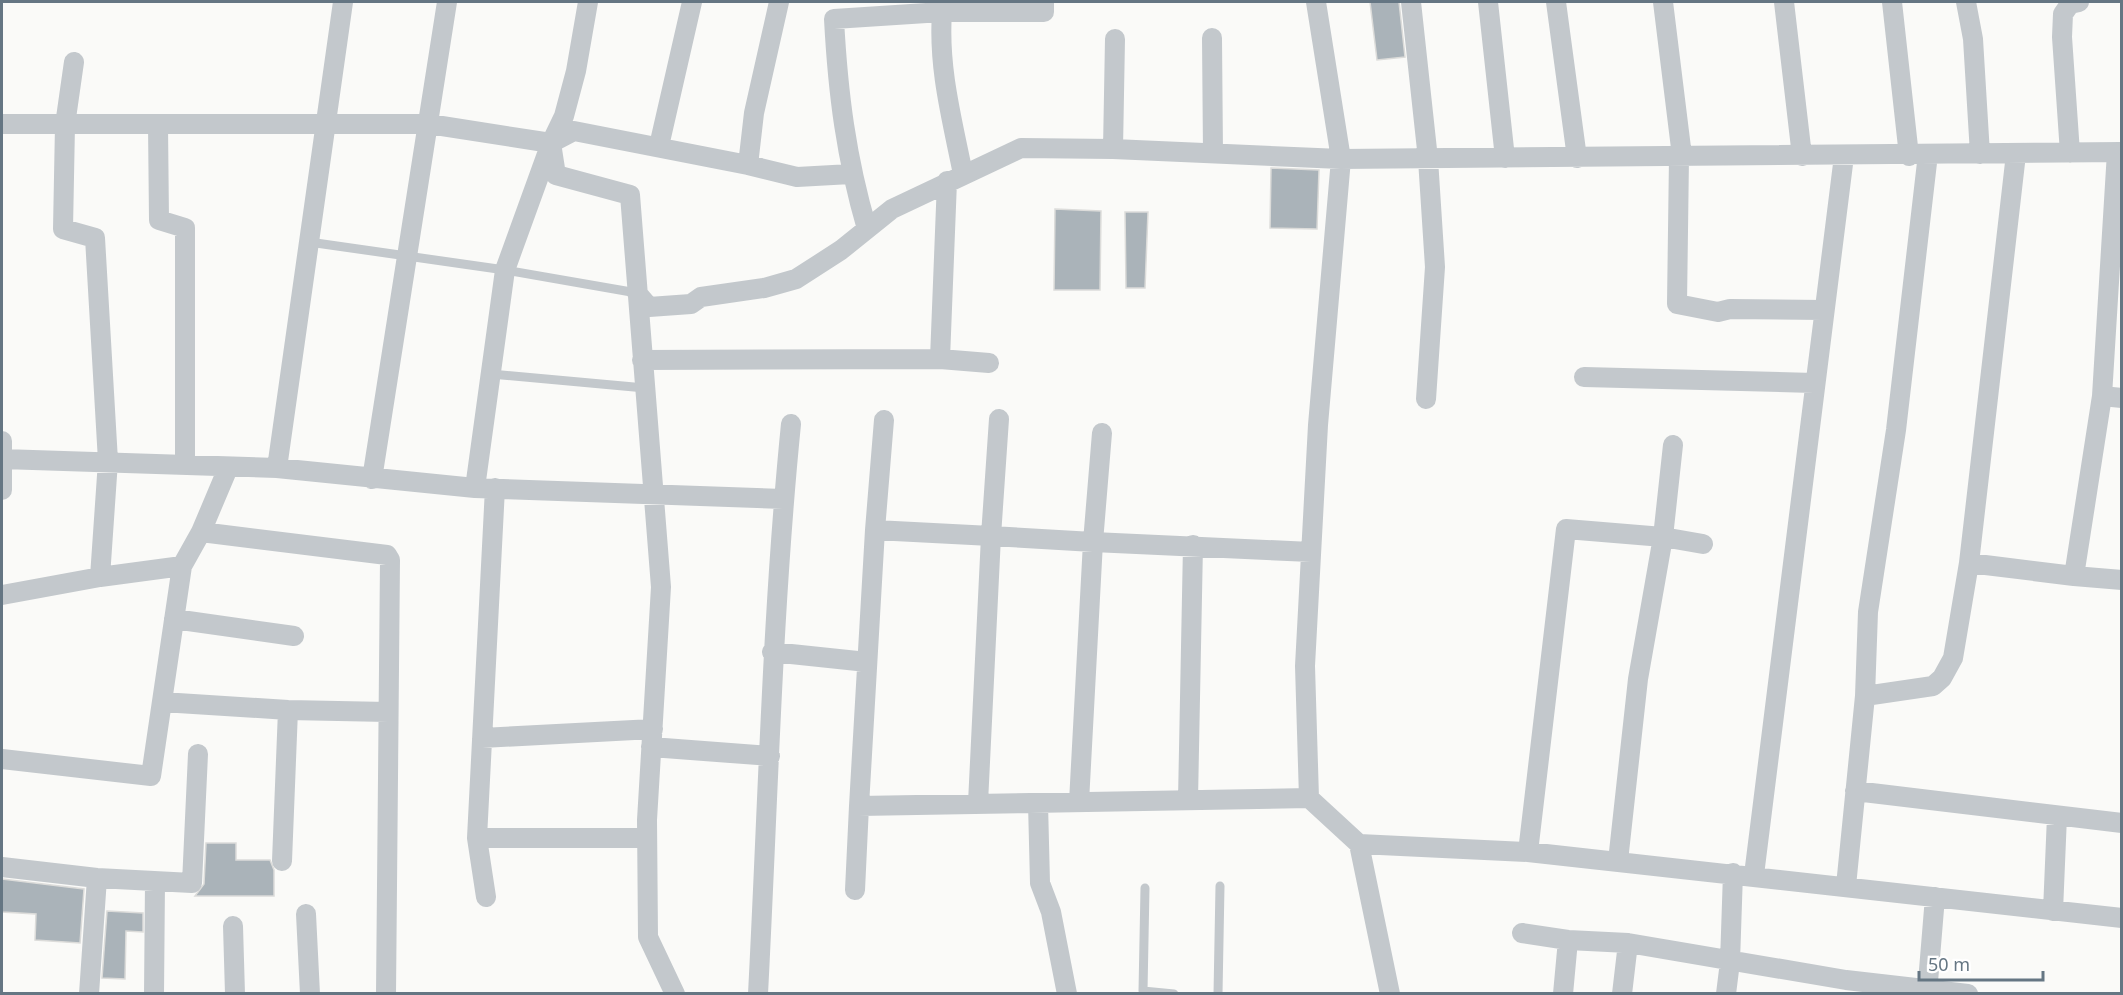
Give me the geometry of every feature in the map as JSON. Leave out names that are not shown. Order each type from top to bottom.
[{"type":"street","points":[[277,468],[343,2]]},
{"type":"street","points":[[372,479],[447,2]]},
{"type":"street","points":[[475,488],[505,270],[551,143],[564,116],[576,71],[588,2]]},
{"type":"street","points":[[659,146],[692,2]]},
{"type":"street","points":[[748,165],[754,113],[779,2]]},
{"type":"street","points":[[867,229],[851,174],[838,95],[834,20],[868,10],[942,7],[1044,12],[1044,2]]},
{"type":"street","points":[[1309,798],[1305,666],[1318,425],[1341,159],[1316,2]]},
{"type":"street","points":[[1411,2],[1428,159],[1435,267],[1426,399]]},
{"type":"street","points":[[1488,2],[1505,158]]},
{"type":"street","points":[[1556,2],[1577,158]]},
{"type":"street","points":[[1663,2],[1681,148],[1678,157],[1677,304],[1718,312],[1730,309],[1823,310]]},
{"type":"street","points":[[1784,2],[1802,156]]},
{"type":"street","points":[[1846,886],[1865,696],[1868,612],[1896,430],[1918,155],[1892,2]]},
{"type":"street","points":[[1966,2],[1973,39],[1980,154]]},
{"type":"street","points":[[2070,153],[2062,37],[2063,14],[2070,4],[2079,2]]},
{"type":"street","points":[[940,360],[955,177],[942,77],[940,42],[942,7]]},
{"type":"street","points":[[1212,38],[1213,154]]},
{"type":"street","points":[[1113,149],[1115,39]]},
{"type":"street","points":[[74,62],[65,125],[63,229],[95,238],[108,461],[100,577]]},
{"type":"street","points":[[2,124],[326,126],[429,124],[551,143],[574,131],[659,146],[797,177],[851,174]]},
{"type":"street","points":[[158,125],[159,220],[185,228],[185,464]]},
{"type":"street","points":[[551,143],[556,175],[630,195],[642,360],[656,492],[661,587],[647,838],[648,937],[675,993]]},
{"type":"street","points":[[638,293],[649,307],[691,304],[701,297],[796,279],[841,250],[892,209],[955,177],[1021,148],[1113,149],[1341,159],[2119,152],[2112,397],[2074,576]]},
{"type":"street","points":[[1865,696],[1933,686],[1942,678],[1953,658],[1969,563],[2016,154]]},
{"type":"street","points":[[1754,875],[1844,156]]},
{"type":"street","points":[[642,360],[940,360],[989,363]]},
{"type":"street","points":[[1584,377],[1814,384]]},
{"type":"street","points":[[978,803],[999,418]]},
{"type":"street","points":[[855,890],[875,530],[884,420]]},
{"type":"street","points":[[758,993],[770,756],[772,652],[791,424]]},
{"type":"street","points":[[1079,802],[1093,542],[1102,433]]},
{"type":"street","points":[[1618,861],[1638,679],[1663,537],[1673,446]]},
{"type":"street","points":[[2,490],[2,453],[228,468],[277,468],[475,488],[656,492],[783,499]]},
{"type":"street","points":[[2,759],[151,776],[182,566],[201,532],[228,468]]},
{"type":"street","points":[[486,897],[477,837],[495,488]]},
{"type":"street","points":[[1528,852],[1566,529],[1663,537],[1703,544]]},
{"type":"street","points":[[875,530],[1311,552]]},
{"type":"street","points":[[201,532],[387,555],[390,560],[386,993]]},
{"type":"street","points":[[1188,800],[1193,545]]},
{"type":"street","points":[[1969,563],[2121,580]]},
{"type":"street","points":[[2,595],[100,577],[182,566]]},
{"type":"street","points":[[174,620],[294,636]]},
{"type":"street","points":[[772,652],[867,662]]},
{"type":"street","points":[[162,702],[288,710],[388,711]]},
{"type":"street","points":[[282,861],[288,710]]},
{"type":"street","points":[[482,738],[652,738],[770,756]]},
{"type":"street","points":[[2,867],[97,878],[192,883],[198,754]]},
{"type":"street","points":[[1855,791],[2121,823]]},
{"type":"street","points":[[860,806],[1309,798],[1359,844],[1390,993]]},
{"type":"street","points":[[1038,803],[1040,883],[1051,912],[1067,993]]},
{"type":"street","points":[[2053,911],[2057,816]]},
{"type":"street","points":[[477,837],[647,838]]},
{"type":"street","points":[[1359,844],[1528,852],[1754,875],[2121,918]]},
{"type":"street","points":[[1726,993],[1730,962],[1733,873]]},
{"type":"street","points":[[89,993],[97,878]]},
{"type":"street","points":[[154,993],[156,882]]},
{"type":"street","points":[[1927,991],[1935,897]]},
{"type":"street","points":[[306,914],[310,993]]},
{"type":"street","points":[[233,926],[235,993]]},
{"type":"street","points":[[1522,933],[1568,940],[1628,943],[1730,962],[1927,991],[1968,993]]},
{"type":"street","points":[[1563,993],[1568,940]]},
{"type":"street","points":[[1622,993],[1628,943]]},
{"type":"lane","points":[[309,242],[505,270],[638,293]]},
{"type":"lane","points":[[491,374],[645,388]]},
{"type":"lane","points":[[1218,993],[1220,886]]},
{"type":"lane","points":[[1144,888],[1143,991],[1174,993]]},
{"type":"building","points":[[1370,2],[1399,2],[1405,57],[1377,60]]},
{"type":"building","points":[[1271,168],[1319,170],[1317,229],[1270,228]]},
{"type":"building","points":[[1055,209],[1101,211],[1100,290],[1054,290]]},
{"type":"building","points":[[1125,212],[1148,212],[1145,288],[1126,288]]},
{"type":"building","points":[[206,843],[236,843],[236,860],[270,860],[274,870],[274,896],[195,896],[204,884]]},
{"type":"building","points":[[2,879],[84,889],[80,943],[35,940],[36,914],[2,912]]},
{"type":"building","points":[[107,911],[143,913],[143,932],[126,931],[125,979],[102,978]]}]
